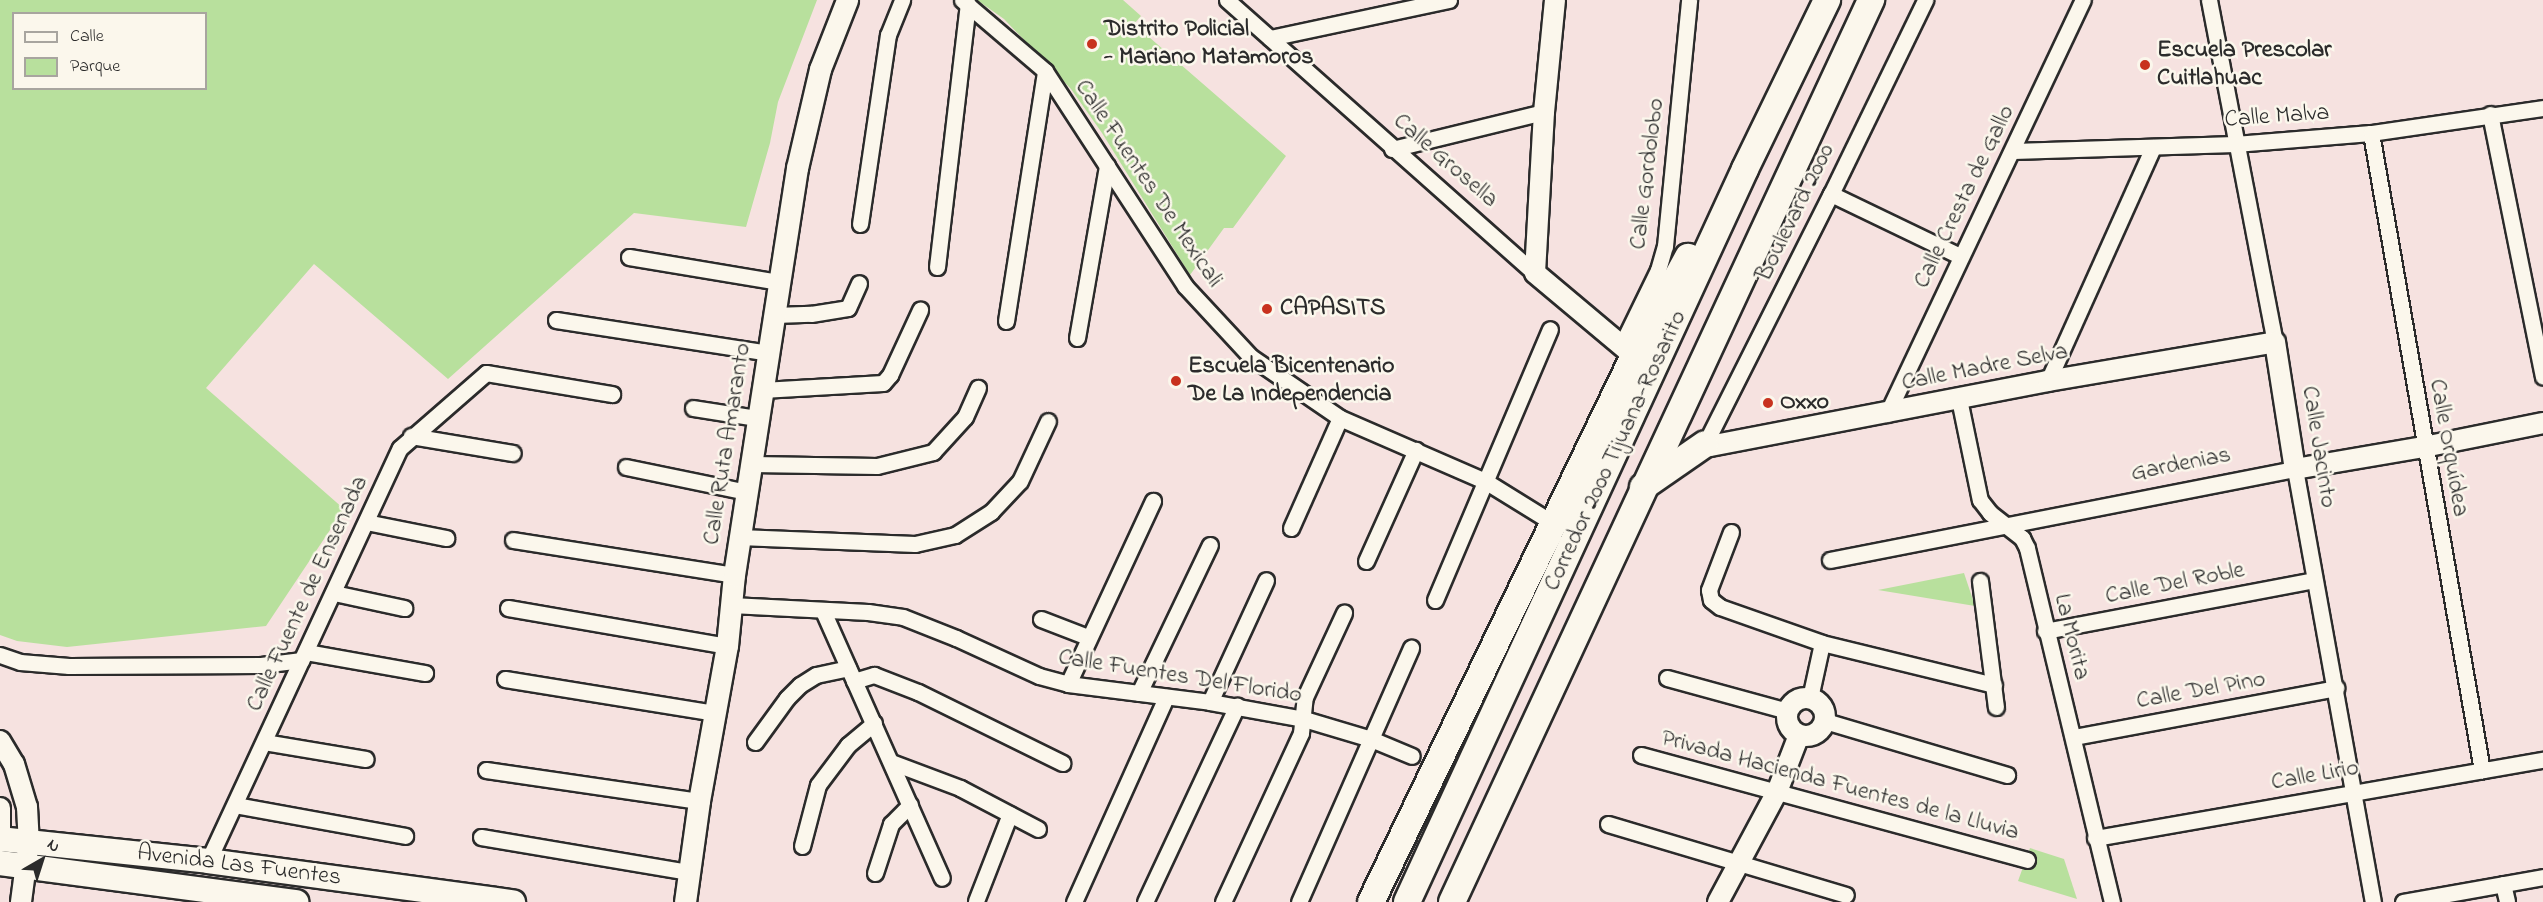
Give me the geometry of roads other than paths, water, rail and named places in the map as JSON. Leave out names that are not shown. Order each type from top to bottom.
[{"type":"highway","name":"Corredor 2000 Tijuana-Rosarito","points":[[1407,902],[1470,771],[1745,169],[1827,0]]},
{"type":"highway","name":"Corredor 2000 Tijuana-Rosarito","points":[[1452,902],[1642,488],[1871,0]]},
{"type":"highway","points":[[1371,902],[1553,523],[1628,351],[1719,202],[1745,169]]},
{"type":"highway","points":[[1642,488],[1705,444]]},
{"type":"highway","points":[[1382,902],[1470,771]]},
{"type":"highway","points":[[1459,902],[1481,842]]},
{"type":"main road","name":"Calle Ruta Amaranto","points":[[685,902],[699,801],[727,646],[734,575],[797,168],[820,69],[847,0]]},
{"type":"main road","name":"Avenida Las Fuentes","points":[[0,839],[208,861],[513,902]]},
{"type":"main road","name":"Avenida Las Fuentes","points":[[0,863],[296,902]]},
{"type":"street","points":[[861,224],[888,35],[902,0]]},
{"type":"street","name":"Calle Grosella","points":[[1227,0],[1392,149],[1628,351]]},
{"type":"street","points":[[1270,38],[1449,0]]},
{"type":"street","points":[[1535,273],[1544,112],[1556,0]]},
{"type":"street","name":"Calle Gordolobo","points":[[1628,351],[1665,246],[1689,0]]},
{"type":"street","name":"Boulevard 2000","points":[[1705,444],[1831,194],[1925,0]]},
{"type":"street","name":"Calle Cresta de Gallo","points":[[1887,414],[2083,0]]},
{"type":"street","name":"Calle Jacinto","points":[[2209,0],[2275,342],[2314,580],[2355,791],[2373,902]]},
{"type":"street","points":[[937,267],[965,2]]},
{"type":"street","name":"Calle Fuentes De Mexicali","points":[[965,2],[1045,71],[1185,286],[1251,357],[1340,418],[1485,481],[1553,523]]},
{"type":"street","points":[[1006,321],[1045,71]]},
{"type":"street","name":"Calle Malva","points":[[2013,151],[2235,144],[2371,133],[2543,108]]},
{"type":"street","points":[[1392,149],[1544,112]]},
{"type":"street","points":[[2490,114],[2543,376]]},
{"type":"street","name":"Calle Orquídea","points":[[2371,133],[2482,770]]},
{"type":"street","points":[[2048,381],[2153,147]]},
{"type":"street","points":[[1077,338],[1107,166]]},
{"type":"street","points":[[1831,194],[1960,256]]},
{"type":"street","points":[[629,257],[752,280],[778,282]]},
{"type":"street","points":[[774,315],[811,314],[848,308],[860,283]]},
{"type":"street","points":[[762,390],[883,383],[890,375],[920,310]]},
{"type":"street","points":[[556,320],[768,353]]},
{"type":"street","points":[[1435,600],[1550,329]]},
{"type":"street","name":"Calle Madre Selva","points":[[1705,444],[1710,446],[1887,414],[2048,381],[2275,342]]},
{"type":"street","name":"Calle Fuente de Ensenada","points":[[208,861],[400,448],[411,436],[486,373],[612,394]]},
{"type":"street","points":[[752,464],[877,466],[933,452],[965,417],[978,388]]},
{"type":"street","name":"La Morita","points":[[1959,399],[1980,500],[1990,513],[2022,538],[2027,548],[2045,631],[2112,902]]},
{"type":"street","points":[[693,408],[758,417]]},
{"type":"street","points":[[1291,528],[1340,418]]},
{"type":"street","points":[[740,537],[915,544],[955,535],[990,512],[1020,481],[1048,421]]},
{"type":"street","name":"Gardenias","points":[[1830,560],[2295,468],[2424,447],[2543,423]]},
{"type":"street","points":[[411,436],[513,453]]},
{"type":"street","points":[[1366,561],[1416,450]]},
{"type":"street","points":[[626,467],[747,492]]},
{"type":"street","points":[[1068,684],[1153,501]]},
{"type":"street","points":[[366,522],[446,538]]},
{"type":"street","points":[[1731,532],[1709,590],[1711,600],[1720,608],[1822,643],[1994,685]]},
{"type":"street","points":[[513,540],[734,575]]},
{"type":"street","points":[[1139,693],[1210,545]]},
{"type":"street","points":[[1210,702],[1266,580]]},
{"type":"street","name":"Calle Del Roble","points":[[2045,631],[2314,580]]},
{"type":"street","points":[[1980,581],[1996,707]]},
{"type":"street","points":[[334,593],[404,608]]},
{"type":"street","name":"Calle Fuentes Del Florido","points":[[731,605],[868,612],[903,617],[956,638],[1039,676],[1068,684],[1237,706],[1304,719],[1371,739],[1412,756]]},
{"type":"street","points":[[508,608],[727,646]]},
{"type":"street","points":[[823,611],[942,878]]},
{"type":"street","points":[[1223,902],[1301,733],[1305,697],[1344,613]]},
{"type":"street","points":[[1041,619],[1088,637]]},
{"type":"street","points":[[1810,698],[1822,643]]},
{"type":"street","points":[[1299,902],[1411,648]]},
{"type":"street","points":[[0,655],[20,662],[69,666],[261,665],[304,656],[425,673]]},
{"type":"street","points":[[755,742],[800,686],[816,675],[874,675],[918,692],[1062,763]]},
{"type":"street","points":[[1666,678],[1788,711]]},
{"type":"street","points":[[505,679],[714,713]]},
{"type":"street","name":"Calle Del Pino","points":[[2073,737],[2336,688]]},
{"type":"street","points":[[1074,902],[1166,697]]},
{"type":"street","points":[[1810,698],[1820,704],[1825,721],[1818,732],[1812,735],[1799,735],[1787,722],[1788,711],[1794,701],[1810,698]]},
{"type":"street","points":[[1144,902],[1237,706]]},
{"type":"street","points":[[1825,721],[2007,774]]},
{"type":"street","points":[[802,846],[818,785],[848,745],[874,723]]},
{"type":"street","points":[[1718,902],[1777,792],[1799,735]]},
{"type":"street","points":[[264,742],[366,759]]},
{"type":"street","points":[[2,749],[14,764],[27,807],[28,841],[21,902]]},
{"type":"street","name":"Privada Hacienda Fuentes de la Lluvia","points":[[1641,755],[2027,860]]},
{"type":"street","name":"Calle Lirio","points":[[2095,838],[2543,760]]},
{"type":"street","points":[[891,762],[960,788],[1038,829]]},
{"type":"street","points":[[486,770],[699,801]]},
{"type":"street","points":[[236,804],[405,836]]},
{"type":"street","points":[[875,873],[891,824],[910,805]]},
{"type":"street","points":[[0,808],[0,833]]},
{"type":"street","points":[[976,901],[1010,814]]},
{"type":"street","points":[[1608,824],[1846,895]]},
{"type":"street","points":[[481,837],[689,872]]},
{"type":"street","points":[[2403,902],[2543,877]]},
{"type":"street","points":[[2503,884],[2507,902]]},
{"type":"place","name":"Distrito Policial - Mariano Matamoros","points":[[1092,44]]},
{"type":"place","name":"Escuela Prescolar Cuitlahuac","points":[[2145,65]]},
{"type":"place","name":"CAPASITS","points":[[1267,309]]},
{"type":"place","name":"Escuela Bicentenario De La Independencia","points":[[1176,381]]},
{"type":"place","name":"Oxxo","points":[[1768,403]]}]
